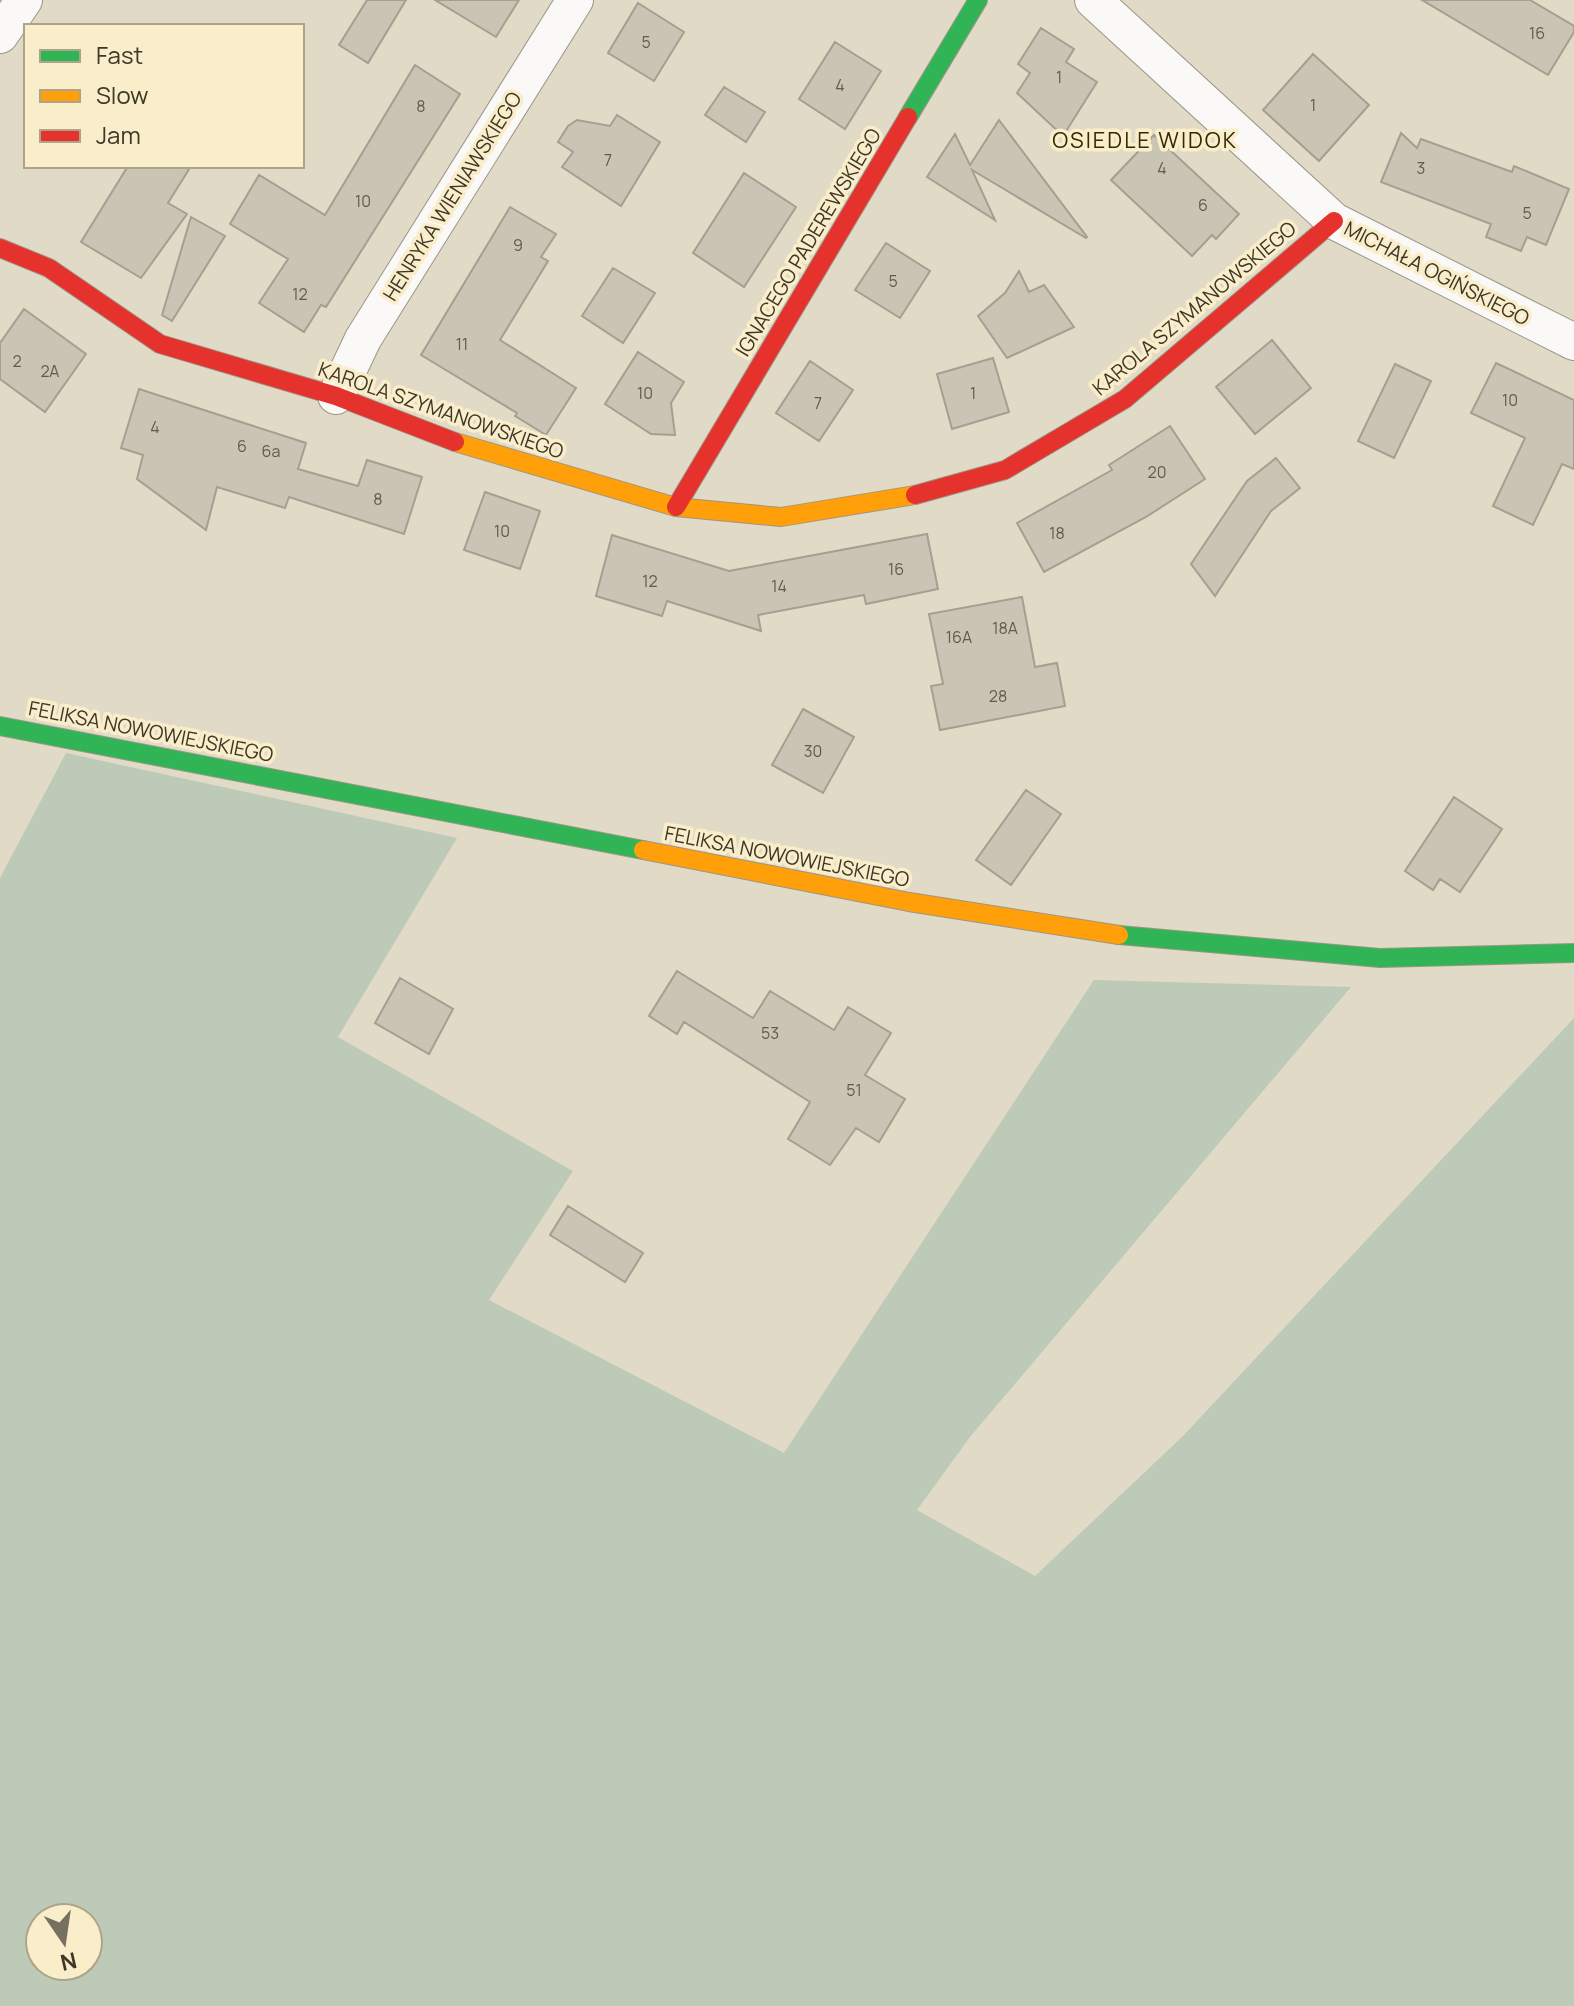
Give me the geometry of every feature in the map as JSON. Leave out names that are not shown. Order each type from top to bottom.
[{"type":"street","points":[[0,35],[24,0]]},
{"type":"street","name":"HENRYKA WIENIAWSKIEGO","points":[[336,396],[363,339],[575,0]]},
{"type":"street","name":"IGNACEGO PADEREWSKIEGO","points":[[676,507],[978,0]]},
{"type":"street","name":"MICHAŁA OGIŃSKIEGO","points":[[1093,0],[1334,221],[1571,333]]},
{"type":"street","name":"KAROLA SZYMANOWSKIEGO","points":[[0,248],[49,268],[160,344],[336,396],[484,453],[676,507],[781,517],[913,496],[1005,470],[1125,399],[1334,221]]},
{"type":"street","name":"FELIKSA NOWOWIEJSKIEGO","points":[[0,726],[55,734],[909,902],[1142,939],[1380,958],[1574,953]]},
{"type":"green space","points":[[66,753],[457,838],[338,1037],[573,1171],[489,1300],[784,1453],[1094,980],[1351,987],[970,1437],[917,1510],[1035,1576],[1183,1436],[1574,1018],[1574,2006],[0,2006],[0,878]]},
{"type":"building","points":[[367,0],[406,0],[368,63],[339,45]]},
{"type":"building","points":[[435,0],[519,0],[496,37]]},
{"type":"building","points":[[1422,0],[1530,0],[1574,26],[1574,32],[1548,75]]},
{"type":"building","points":[[638,3],[684,32],[654,81],[608,53]]},
{"type":"building","points":[[1041,28],[1074,49],[1066,62],[1097,82],[1063,136],[1017,93],[1030,73],[1018,64]]},
{"type":"building","points":[[835,42],[881,71],[845,129],[799,99]]},
{"type":"building","points":[[1313,54],[1369,105],[1319,161],[1263,110]]},
{"type":"building","points":[[415,65],[460,94],[326,307],[321,305],[304,332],[259,303],[288,259],[230,224],[259,175],[325,215]]},
{"type":"building","points":[[724,87],[765,112],[746,142],[705,115]]},
{"type":"building","points":[[617,115],[660,142],[621,206],[562,167],[573,152],[558,142],[568,126],[577,120],[610,126]]},
{"type":"building","points":[[999,120],[1086,238],[972,170],[995,220],[927,177],[955,134],[970,165]]},
{"type":"building","points":[[1401,133],[1417,148],[1421,139],[1512,172],[1514,166],[1569,189],[1546,245],[1527,237],[1521,251],[1486,237],[1491,224],[1381,182]]},
{"type":"building","points":[[1154,135],[1239,214],[1216,239],[1212,235],[1192,256],[1111,180]]},
{"type":"building","points":[[127,168],[190,168],[168,203],[187,214],[141,278],[81,242]]},
{"type":"building","points":[[744,173],[796,207],[744,287],[693,253]]},
{"type":"building","points":[[510,207],[556,234],[541,257],[548,261],[500,340],[576,388],[546,435],[515,416],[517,413],[421,355]]},
{"type":"building","points":[[191,217],[225,236],[172,321],[162,315]]},
{"type":"building","points":[[886,243],[930,271],[900,318],[855,290]]},
{"type":"building","points":[[613,268],[655,293],[623,343],[582,316]]},
{"type":"building","points":[[1019,271],[1029,292],[1044,285],[1074,327],[1007,358],[978,316],[1005,293]]},
{"type":"building","points":[[24,309],[86,354],[45,412],[0,379],[0,343]]},
{"type":"building","points":[[1272,340],[1311,388],[1255,434],[1216,387]]},
{"type":"building","points":[[638,352],[684,382],[671,403],[675,435],[651,434],[605,404]]},
{"type":"building","points":[[993,358],[1009,412],[952,429],[937,374]]},
{"type":"building","points":[[810,361],[853,390],[819,441],[776,413]]},
{"type":"building","points":[[1496,363],[1574,400],[1574,469],[1562,464],[1533,525],[1493,506],[1525,438],[1471,413]]},
{"type":"building","points":[[1395,364],[1431,381],[1394,458],[1358,441]]},
{"type":"building","points":[[139,389],[306,443],[298,469],[358,486],[367,460],[422,477],[404,534],[289,497],[285,508],[217,487],[206,530],[137,479],[143,455],[121,448]]},
{"type":"building","points":[[1170,426],[1205,479],[1146,517],[1044,572],[1017,523],[1112,470],[1109,465]]},
{"type":"building","points":[[1276,458],[1300,488],[1271,511],[1215,596],[1191,564],[1247,481]]},
{"type":"building","points":[[485,492],[540,511],[520,569],[464,550]]},
{"type":"building","points":[[927,534],[938,589],[866,604],[864,595],[758,615],[761,631],[667,601],[662,616],[596,596],[612,535],[729,571]]},
{"type":"building","points":[[1022,597],[1035,667],[1057,663],[1065,706],[940,730],[931,686],[943,684],[929,614]]},
{"type":"building","points":[[803,709],[854,737],[823,793],[772,765]]},
{"type":"building","points":[[1026,790],[1061,814],[1011,885],[976,860]]},
{"type":"building","points":[[1454,797],[1502,829],[1460,892],[1440,879],[1433,890],[1405,871]]},
{"type":"building","points":[[677,971],[753,1018],[770,991],[834,1030],[848,1007],[891,1033],[865,1075],[905,1099],[879,1142],[856,1128],[830,1165],[788,1139],[810,1102],[684,1022],[677,1034],[649,1016]]},
{"type":"building","points":[[400,978],[453,1009],[429,1054],[375,1023]]},
{"type":"building","points":[[568,1206],[643,1253],[625,1282],[550,1235]]},
{"type":"traffic: fast","points":[[908,117],[978,0]]},
{"type":"traffic: fast","points":[[0,726],[643,850]]},
{"type":"traffic: fast","points":[[1119,935],[1380,958],[1574,953]]},
{"type":"traffic: slow","points":[[455,442],[676,507],[781,517],[915,495]]},
{"type":"traffic: slow","points":[[643,850],[909,902],[1119,935]]},
{"type":"traffic: jam","points":[[676,507],[908,117]]},
{"type":"traffic: jam","points":[[915,495],[1005,470],[1125,399],[1334,221]]},
{"type":"traffic: jam","points":[[0,248],[49,268],[160,344],[336,396],[455,442]]},
{"type":"district","name":"OSIEDLE WIDOK","points":[[1145,140]]}]
